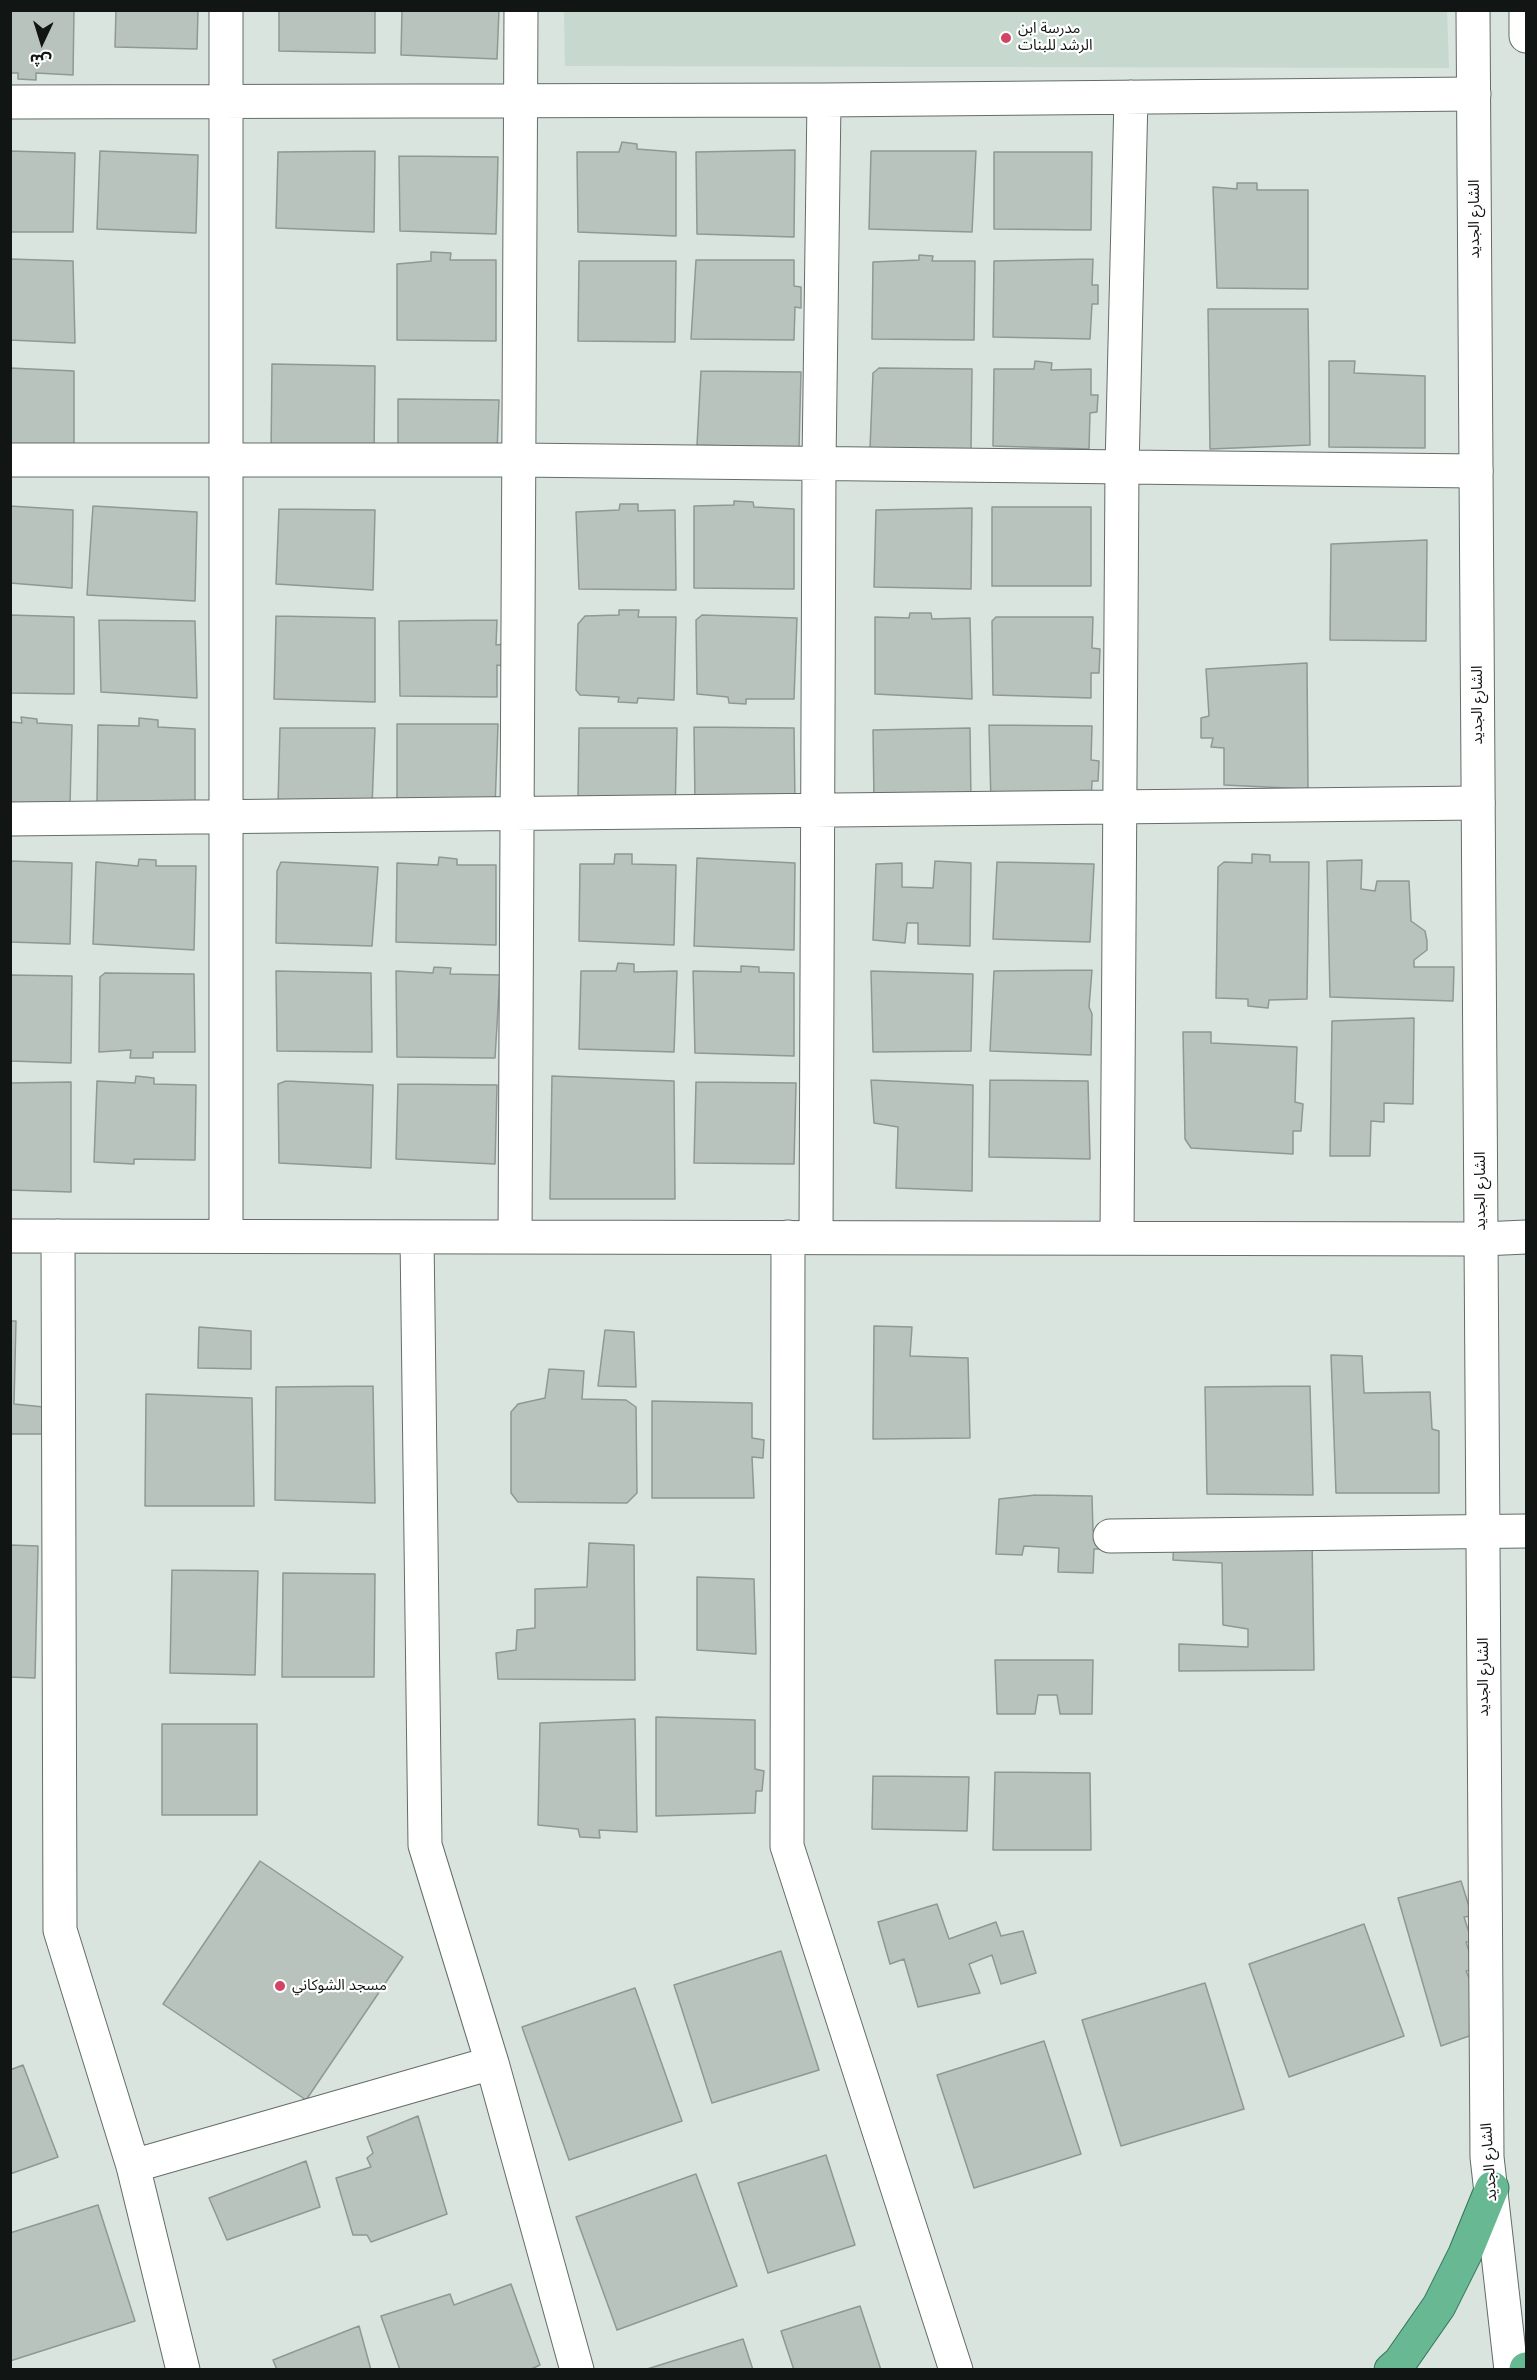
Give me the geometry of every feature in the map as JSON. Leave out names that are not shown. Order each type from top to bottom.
[{"type":"highway","points":[[1391,2370],[1400,2362],[1439,2306],[1465,2254],[1492,2188]]},
{"type":"street","points":[[226,10],[226,1236]]},
{"type":"street","points":[[515,1236],[522,10]]},
{"type":"street","name":"الشارع الجديد","points":[[1473,10],[1487,2157],[1511,2370]]},
{"type":"street","points":[[1526,10],[1527,36]]},
{"type":"street","points":[[10,102],[824,100],[1474,94]]},
{"type":"street","points":[[1118,1237],[1122,468],[1131,97]]},
{"type":"street","points":[[824,100],[819,462],[819,811],[802,1237],[787,1846],[956,2370]]},
{"type":"street","points":[[10,460],[819,462],[1122,468],[1476,471]]},
{"type":"street","points":[[10,819],[1478,804]]},
{"type":"street","points":[[10,1236],[1482,1239],[1527,1237]]},
{"type":"street","points":[[58,1236],[60,1930],[134,2166],[183,2370]]},
{"type":"street","points":[[417,1237],[425,1845],[492,2063],[577,2370]]},
{"type":"street","points":[[1110,1536],[1527,1531]]},
{"type":"street","points":[[134,2166],[492,2063]]},
{"type":"shaded area","name":"مدرسة ابن الرشد للبنات","points":[[564,11],[1447,11],[1449,68],[565,66]]},
{"type":"building","points":[[10,10],[74,10],[73,75],[36,73],[36,80],[18,79],[18,73],[10,73]]},
{"type":"building","points":[[116,10],[198,10],[197,49],[115,47]]},
{"type":"building","points":[[279,10],[375,10],[375,53],[279,51]]},
{"type":"building","points":[[402,10],[499,10],[497,59],[401,55]]},
{"type":"building","points":[[622,142],[637,144],[637,149],[676,152],[676,236],[578,232],[577,152],[619,152]]},
{"type":"building","points":[[795,150],[794,237],[697,234],[696,152]]},
{"type":"building","points":[[10,151],[75,153],[73,232],[10,232]]},
{"type":"building","points":[[100,151],[198,155],[196,233],[97,229]]},
{"type":"building","points":[[375,151],[374,232],[276,228],[278,152]]},
{"type":"building","points":[[871,151],[976,151],[972,232],[869,229]]},
{"type":"building","points":[[994,152],[1092,152],[1091,230],[994,229]]},
{"type":"building","points":[[399,156],[498,157],[496,234],[400,231]]},
{"type":"building","points":[[1237,183],[1257,183],[1257,190],[1308,190],[1308,289],[1217,288],[1213,187],[1237,189]]},
{"type":"building","points":[[431,252],[451,253],[450,260],[496,260],[496,341],[397,340],[397,264],[431,261]]},
{"type":"building","points":[[919,255],[933,256],[932,261],[975,261],[974,340],[872,339],[873,262],[919,260]]},
{"type":"building","points":[[10,259],[73,261],[75,343],[10,340]]},
{"type":"building","points":[[1093,259],[1092,285],[1098,285],[1098,304],[1092,304],[1090,339],[993,337],[994,261]]},
{"type":"building","points":[[696,260],[794,260],[794,286],[801,287],[801,308],[795,307],[794,340],[691,339]]},
{"type":"building","points":[[579,261],[676,261],[675,342],[578,341]]},
{"type":"building","points":[[1208,309],[1308,309],[1310,445],[1210,449]]},
{"type":"building","points":[[1035,361],[1052,363],[1051,370],[1091,369],[1091,395],[1098,395],[1097,412],[1090,413],[1089,449],[993,446],[994,369],[1034,369]]},
{"type":"building","points":[[1329,361],[1355,361],[1354,373],[1425,376],[1425,448],[1329,447]]},
{"type":"building","points":[[272,364],[375,366],[374,456],[271,454]]},
{"type":"building","points":[[10,368],[74,371],[74,448],[10,444]]},
{"type":"building","points":[[879,368],[972,369],[971,451],[870,449],[873,373]]},
{"type":"building","points":[[701,371],[801,372],[799,448],[697,445]]},
{"type":"building","points":[[398,399],[499,400],[497,452],[398,451]]},
{"type":"building","points":[[734,501],[753,502],[754,507],[794,509],[794,589],[694,588],[694,506],[734,505]]},
{"type":"building","points":[[620,504],[638,504],[638,511],[675,510],[676,590],[579,589],[576,512],[619,510]]},
{"type":"building","points":[[10,506],[73,510],[72,588],[10,583]]},
{"type":"building","points":[[93,506],[197,512],[195,601],[87,595]]},
{"type":"building","points":[[992,507],[1091,507],[1091,586],[992,586]]},
{"type":"building","points":[[972,508],[971,589],[874,587],[876,510]]},
{"type":"building","points":[[279,509],[375,510],[373,590],[276,584]]},
{"type":"building","points":[[1427,540],[1426,641],[1330,640],[1331,544]]},
{"type":"building","points":[[619,610],[639,610],[638,617],[676,617],[674,700],[638,698],[637,703],[618,702],[619,697],[580,695],[576,690],[578,624],[585,616],[619,615]]},
{"type":"building","points":[[910,613],[931,613],[932,619],[970,618],[972,699],[875,694],[875,617],[909,618]]},
{"type":"building","points":[[10,615],[74,617],[74,694],[10,693]]},
{"type":"building","points":[[702,615],[797,618],[794,699],[746,699],[746,704],[729,703],[728,697],[697,694],[696,620]]},
{"type":"building","points":[[276,616],[375,618],[375,702],[274,699]]},
{"type":"building","points":[[996,617],[1093,617],[1092,648],[1100,649],[1099,673],[1091,673],[1091,698],[993,695],[992,621]]},
{"type":"building","points":[[99,620],[195,621],[197,698],[101,692]]},
{"type":"building","points":[[497,620],[496,645],[505,644],[504,666],[497,665],[497,697],[400,696],[399,621]]},
{"type":"building","points":[[1307,663],[1308,789],[1224,785],[1224,748],[1211,747],[1213,738],[1201,738],[1201,718],[1209,716],[1206,669]]},
{"type":"building","points":[[21,717],[37,719],[37,723],[72,725],[70,805],[10,803],[10,722],[22,723]]},
{"type":"building","points":[[139,718],[158,720],[158,727],[195,729],[195,807],[97,804],[98,725],[139,726]]},
{"type":"building","points":[[397,724],[498,724],[495,808],[397,806]]},
{"type":"building","points":[[989,725],[1092,726],[1091,760],[1099,761],[1098,781],[1092,781],[1091,805],[991,803]]},
{"type":"building","points":[[694,727],[794,728],[795,805],[695,803]]},
{"type":"building","points":[[280,728],[375,728],[372,807],[278,805]]},
{"type":"building","points":[[579,728],[677,728],[675,816],[578,803]]},
{"type":"building","points":[[970,728],[971,804],[874,802],[873,730]]},
{"type":"building","points":[[615,854],[632,854],[632,864],[676,865],[674,945],[579,941],[580,864],[614,864]]},
{"type":"building","points":[[1252,854],[1270,855],[1270,862],[1309,862],[1307,999],[1269,1000],[1268,1008],[1248,1006],[1248,999],[1216,998],[1218,867],[1224,862],[1252,863]]},
{"type":"building","points":[[439,857],[457,859],[457,865],[496,865],[496,945],[396,942],[397,863],[438,865]]},
{"type":"building","points":[[697,858],[795,863],[794,950],[694,946]]},
{"type":"building","points":[[139,859],[156,860],[156,866],[196,866],[194,950],[93,944],[96,862],[138,866]]},
{"type":"building","points":[[1362,860],[1361,889],[1375,891],[1377,881],[1409,881],[1411,921],[1425,931],[1427,941],[1427,950],[1414,960],[1414,967],[1454,967],[1453,1001],[1330,997],[1327,861]]},
{"type":"building","points":[[10,861],[72,863],[70,944],[10,942]]},
{"type":"building","points":[[935,861],[971,863],[970,946],[918,944],[918,923],[907,923],[905,943],[873,940],[876,864],[902,863],[902,887],[933,888]]},
{"type":"building","points":[[281,862],[378,867],[372,946],[276,943],[277,871]]},
{"type":"building","points":[[997,862],[1094,864],[1090,942],[993,939]]},
{"type":"building","points":[[618,963],[634,964],[634,972],[677,971],[674,1052],[579,1049],[581,971],[616,971]]},
{"type":"building","points":[[741,966],[759,967],[759,972],[794,973],[794,1056],[695,1053],[693,971],[741,972]]},
{"type":"building","points":[[434,967],[451,968],[450,974],[500,975],[495,1058],[397,1057],[396,971],[433,973]]},
{"type":"building","points":[[1092,970],[1089,1007],[1092,1014],[1091,1055],[990,1051],[994,971]]},
{"type":"building","points":[[276,971],[371,973],[372,1052],[277,1051]]},
{"type":"building","points":[[871,971],[973,974],[971,1051],[873,1052]]},
{"type":"building","points":[[105,973],[194,974],[195,1052],[153,1052],[153,1058],[130,1058],[131,1050],[99,1052],[100,977]]},
{"type":"building","points":[[10,975],[72,976],[71,1063],[10,1061]]},
{"type":"building","points":[[1414,1018],[1413,1104],[1384,1103],[1384,1122],[1371,1121],[1370,1156],[1330,1156],[1332,1021]]},
{"type":"building","points":[[1183,1032],[1211,1032],[1211,1043],[1297,1047],[1295,1102],[1303,1104],[1301,1131],[1293,1131],[1293,1154],[1191,1148],[1185,1139]]},
{"type":"building","points":[[136,1076],[154,1078],[154,1084],[196,1085],[195,1160],[134,1159],[134,1164],[94,1162],[97,1081],[135,1083]]},
{"type":"building","points":[[552,1076],[674,1081],[675,1199],[550,1199]]},
{"type":"building","points":[[871,1080],[973,1085],[972,1191],[896,1188],[898,1127],[874,1123]]},
{"type":"building","points":[[990,1080],[1088,1081],[1090,1159],[989,1157]]},
{"type":"building","points":[[286,1081],[373,1085],[371,1168],[279,1163],[278,1084]]},
{"type":"building","points":[[71,1082],[71,1192],[10,1190],[10,1083]]},
{"type":"building","points":[[696,1082],[796,1083],[794,1164],[694,1163]]},
{"type":"building","points":[[398,1084],[497,1085],[495,1164],[396,1159]]},
{"type":"building","points":[[10,1321],[16,1321],[14,1404],[44,1407],[42,1434],[10,1434]]},
{"type":"building","points":[[874,1326],[912,1327],[910,1356],[968,1358],[970,1438],[873,1439]]},
{"type":"building","points":[[199,1327],[251,1331],[251,1369],[198,1368]]},
{"type":"building","points":[[605,1330],[634,1332],[636,1387],[598,1386]]},
{"type":"building","points":[[1331,1355],[1362,1356],[1364,1393],[1430,1392],[1432,1429],[1439,1431],[1439,1493],[1336,1493]]},
{"type":"building","points":[[549,1369],[584,1371],[582,1399],[626,1400],[636,1407],[637,1493],[627,1503],[518,1502],[511,1493],[511,1412],[518,1404],[545,1398]]},
{"type":"building","points":[[373,1386],[375,1503],[275,1500],[276,1387]]},
{"type":"building","points":[[1310,1386],[1313,1495],[1207,1494],[1205,1387]]},
{"type":"building","points":[[146,1394],[252,1398],[254,1506],[145,1506]]},
{"type":"building","points":[[652,1401],[752,1403],[752,1438],[764,1440],[763,1458],[752,1457],[754,1498],[652,1498]]},
{"type":"building","points":[[1036,1495],[1092,1496],[1093,1531],[1100,1529],[1100,1549],[1094,1549],[1093,1573],[1058,1572],[1059,1548],[1024,1546],[1022,1555],[996,1554],[999,1499]]},
{"type":"building","points":[[1312,1536],[1314,1670],[1179,1671],[1179,1644],[1248,1647],[1248,1629],[1223,1625],[1222,1563],[1173,1560],[1174,1537]]},
{"type":"building","points":[[589,1543],[634,1545],[635,1680],[498,1679],[496,1653],[516,1650],[517,1630],[535,1628],[535,1589],[587,1587]]},
{"type":"building","points":[[10,1545],[38,1546],[35,1678],[10,1677]]},
{"type":"building","points":[[172,1570],[258,1571],[255,1675],[170,1673]]},
{"type":"building","points":[[283,1573],[375,1574],[374,1677],[282,1677]]},
{"type":"building","points":[[697,1577],[754,1579],[756,1654],[697,1650]]},
{"type":"building","points":[[995,1660],[1093,1660],[1092,1714],[1060,1714],[1057,1695],[1038,1695],[1035,1714],[997,1714]]},
{"type":"building","points":[[656,1717],[755,1720],[755,1769],[764,1771],[762,1791],[756,1791],[755,1813],[656,1816]]},
{"type":"building","points":[[635,1719],[637,1832],[599,1830],[600,1838],[580,1837],[578,1829],[538,1825],[540,1723]]},
{"type":"building","points":[[162,1724],[257,1724],[257,1815],[162,1815]]},
{"type":"building","points":[[995,1772],[1090,1773],[1091,1850],[993,1850]]},
{"type":"building","points":[[873,1776],[969,1777],[967,1831],[872,1829]]},
{"type":"building","points":[[260,1861],[403,1957],[306,2100],[163,2004]]},
{"type":"building","points":[[1461,1881],[1472,1916],[1464,1917],[1472,1942],[1466,1942],[1475,1969],[1466,1971],[1478,1998],[1472,2035],[1441,2046],[1398,1898]]},
{"type":"building","points":[[937,1904],[949,1939],[996,1922],[1001,1936],[1023,1931],[1036,1973],[1001,1984],[992,1955],[969,1964],[980,1993],[918,2007],[904,1959],[890,1964],[878,1922]]},
{"type":"building","points":[[1364,1924],[1404,2036],[1289,2077],[1249,1964]]},
{"type":"building","points":[[781,1951],[819,2070],[712,2103],[674,1985]]},
{"type":"building","points":[[1205,1983],[1244,2109],[1121,2146],[1082,2020]]},
{"type":"building","points":[[635,1988],[682,2121],[569,2160],[522,2027]]},
{"type":"building","points":[[1044,2041],[1081,2154],[974,2188],[937,2075]]},
{"type":"building","points":[[23,2065],[58,2157],[10,2174],[10,2070]]},
{"type":"building","points":[[418,2116],[447,2214],[371,2242],[367,2235],[353,2235],[336,2178],[371,2167],[367,2158],[373,2153],[367,2137]]},
{"type":"building","points":[[826,2155],[855,2245],[768,2273],[738,2183]]},
{"type":"building","points":[[306,2161],[320,2207],[227,2240],[209,2198]]},
{"type":"building","points":[[696,2174],[737,2286],[617,2330],[576,2217]]},
{"type":"building","points":[[98,2205],[135,2321],[10,2361],[10,2233]]},
{"type":"building","points":[[511,2284],[540,2365],[529,2370],[400,2370],[381,2316],[450,2294],[454,2305]]},
{"type":"building","points":[[860,2306],[881,2370],[794,2370],[781,2331]]},
{"type":"building","points":[[359,2326],[371,2370],[277,2370],[273,2360]]},
{"type":"building","points":[[743,2339],[753,2370],[644,2370]]},
{"type":"place","name":"مدرسة ابن الرشد للبنات","points":[[1006,38]]},
{"type":"place","name":"مسجد الشوكاني","points":[[280,1986]]}]
